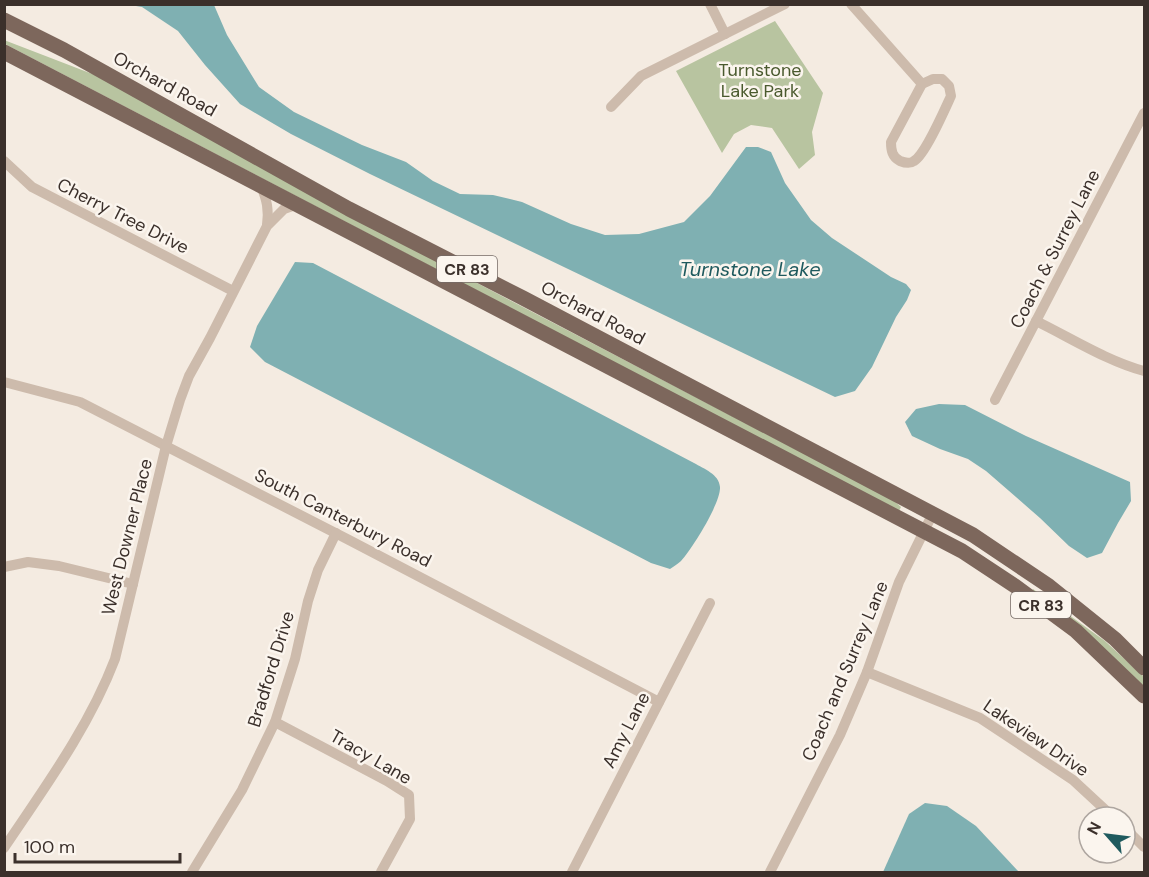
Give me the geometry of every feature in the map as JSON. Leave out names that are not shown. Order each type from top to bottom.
[{"type":"main road","name":"Orchard Road","points":[[4,20],[74,56],[349,209],[974,535],[1049,586],[1115,639],[1144,668]]},
{"type":"main road","name":"CR 83","points":[[4,52],[962,551],[1076,631],[1144,696]]},
{"type":"street","points":[[710,4],[725,34]]},
{"type":"street","points":[[611,107],[641,76],[785,4]]},
{"type":"street","points":[[851,4],[922,84]]},
{"type":"street","points":[[933,79],[942,79],[949,86],[951,96],[922,153],[915,161],[906,163],[897,160],[891,151],[891,141],[922,84],[933,79]]},
{"type":"street","name":"Coach & Surrey Lane","points":[[995,400],[1144,113]]},
{"type":"street","name":"Cherry Tree Drive","points":[[4,161],[32,187],[233,291]]},
{"type":"street","points":[[261,186],[269,213],[267,226]]},
{"type":"street","name":"West Downer Place","points":[[4,848],[90,715],[105,686],[115,659],[166,446],[189,376],[267,226],[284,209],[298,204]]},
{"type":"street","points":[[1036,321],[1122,364],[1144,371]]},
{"type":"street","name":"South Canterbury Road","points":[[4,382],[80,402],[659,702]]},
{"type":"street","name":"Coach and Surrey Lane","points":[[770,873],[840,735],[867,672],[900,582],[933,513]]},
{"type":"street","name":"Bradford Drive","points":[[192,873],[242,790],[275,722],[295,659],[308,601],[318,570],[336,533]]},
{"type":"street","points":[[4,567],[28,562],[133,584]]},
{"type":"street","name":"Amy Lane","points":[[572,873],[710,603]]},
{"type":"street","name":"Lakeview Drive","points":[[867,672],[980,718],[1073,780],[1100,805]]},
{"type":"street","name":"Tracy Lane","points":[[275,722],[409,795],[411,819],[381,873]]},
{"type":"green space","name":"Turnstone Lake Park","points":[[775,21],[823,93],[812,132],[815,155],[799,169],[772,128],[751,125],[734,134],[722,153],[676,71]]},
{"type":"green space","points":[[4,40],[95,75],[454,271],[893,500],[901,507],[899,511],[5,44]]},
{"type":"green space","points":[[1033,589],[1105,641],[1144,677],[1144,686],[1032,591]]},
{"type":"water","name":"Turnstone Lake","points":[[130,5],[214,5],[227,35],[259,87],[294,112],[362,145],[406,162],[433,181],[460,194],[493,195],[522,202],[571,224],[605,235],[639,234],[684,222],[710,196],[746,147],[758,147],[771,152],[785,183],[811,220],[832,238],[891,277],[906,284],[911,290],[872,367],[855,391],[835,397],[291,134],[240,104],[178,31],[142,7]]},
{"type":"water","points":[[295,262],[313,263],[710,472],[719,482],[719,494],[705,526],[686,555],[670,569],[651,563],[265,362],[250,347],[257,326]]},
{"type":"water","points":[[939,404],[965,405],[1026,436],[1130,482],[1131,501],[1102,553],[1087,558],[1069,546],[986,471],[968,459],[912,436],[905,422],[916,409]]},
{"type":"water","points":[[925,803],[947,806],[976,826],[1019,872],[883,872],[909,814]]}]
